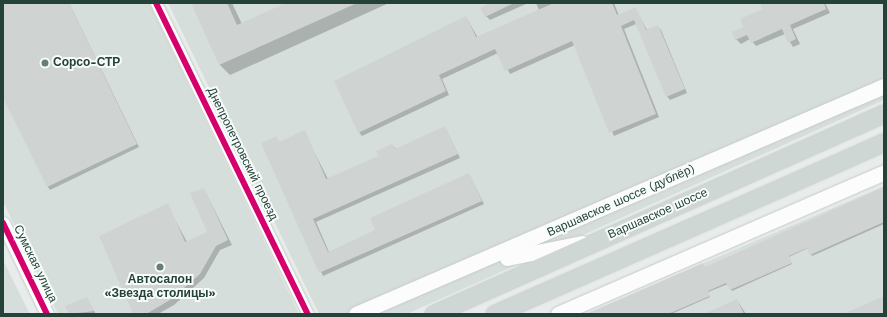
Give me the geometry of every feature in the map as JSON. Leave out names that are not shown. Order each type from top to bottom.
[{"type":"main road","name":"Варшавское шоссе (дублёр)","points":[[356,314],[478,263],[884,86]]},
{"type":"main road","name":"Варшавское шоссе","points":[[433,314],[884,114]]},
{"type":"main road","name":"Варшавское шоссе","points":[[494,314],[884,142]]},
{"type":"main road","points":[[558,314],[884,172]]},
{"type":"main road","points":[[478,263],[601,240]]},
{"type":"street","name":"Днепропетровский проезд","points":[[156,3],[308,314]]},
{"type":"street","name":"Сумская улица","points":[[3,223],[47,314]]},
{"type":"shaded area","points":[[3,3],[149,3],[299,314],[58,314],[3,202]]},
{"type":"shaded area","points":[[168,3],[884,3],[884,100],[407,314],[319,314]]},
{"type":"shaded area","points":[[884,186],[884,314],[585,314]]},
{"type":"shaded area","points":[[3,260],[30,314],[3,314]]},
{"type":"building","points":[[3,3],[69,3],[137,144],[47,187],[3,98]]},
{"type":"building","points":[[191,3],[227,3],[237,25],[286,3],[357,3],[219,65]]},
{"type":"building","points":[[490,3],[514,3],[485,17],[480,8]]},
{"type":"building","points":[[554,3],[612,3],[617,15],[636,7],[646,30],[658,25],[685,89],[666,97],[634,20],[621,26],[656,114],[609,133],[572,41],[505,71],[495,49],[439,75],[446,91],[358,133],[334,81],[466,16],[476,37]]},
{"type":"building","points":[[760,3],[824,3],[826,9],[790,25],[796,39],[788,43],[782,29],[751,43],[747,35],[735,40],[732,32],[743,27],[740,19],[762,9]]},
{"type":"building","points":[[445,126],[458,154],[313,219],[328,252],[375,230],[370,218],[469,173],[482,201],[319,273],[261,143],[276,136],[279,142],[305,130],[326,179],[378,156],[376,151],[392,144],[395,149]]},
{"type":"building","points":[[884,187],[884,222],[810,255],[807,248],[789,256],[792,263],[730,290],[726,283],[708,291],[710,296],[668,314],[587,314],[703,263],[705,267]]},
{"type":"building","points":[[204,188],[228,240],[216,246],[200,274],[170,300],[146,314],[133,314],[99,236],[168,203],[185,242],[207,232],[190,193]]},
{"type":"building","points":[[884,296],[884,314],[843,314]]},
{"type":"building","points":[[87,297],[94,311],[69,314],[65,306]]},
{"type":"building","points":[[737,299],[744,314],[704,314]]},
{"type":"cycle path","points":[[156,3],[308,314]]},
{"type":"cycle path","points":[[3,223],[47,314]]},
{"type":"place","name":"Сорсо-СТР","points":[[45,63]]},
{"type":"place","name":"Автосалон «Звезда столицы»","points":[[160,267]]}]
